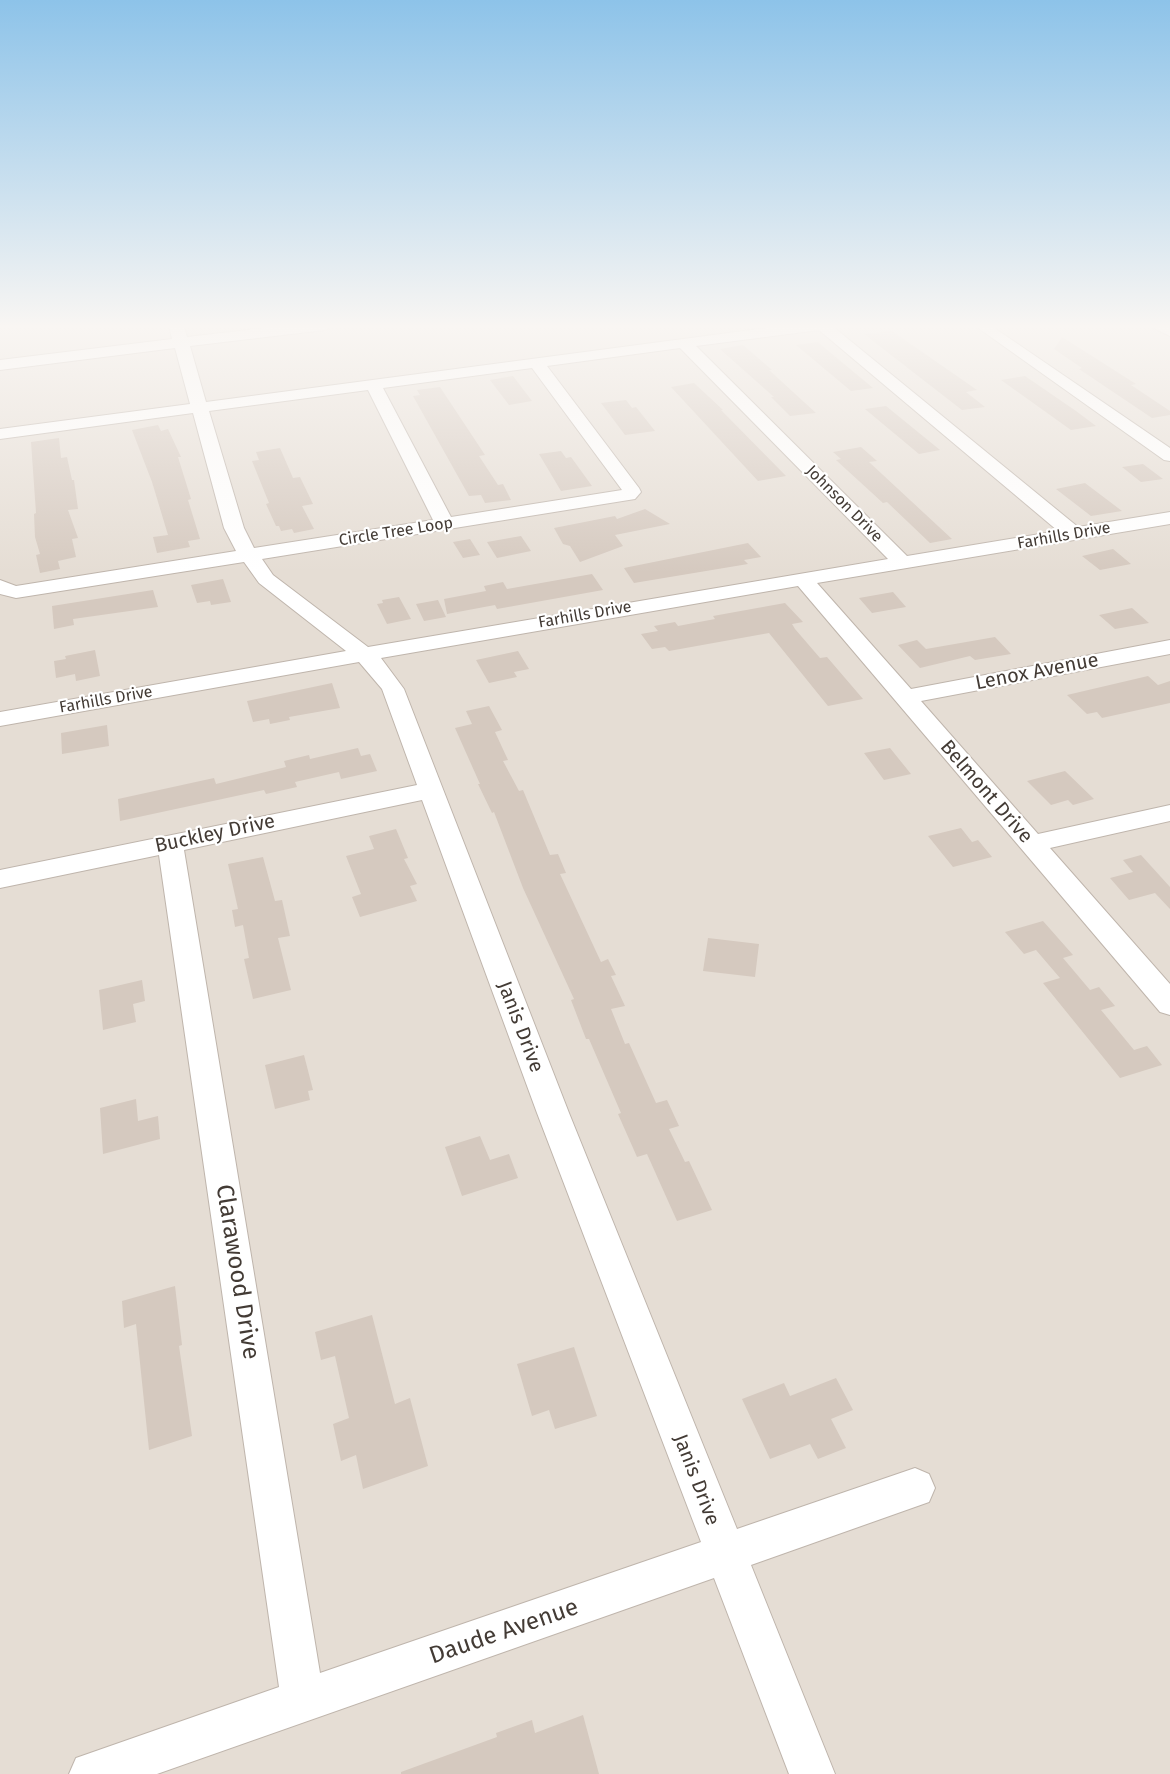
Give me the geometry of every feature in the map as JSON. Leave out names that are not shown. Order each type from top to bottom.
[{"type":"street","points":[[0,434],[192,408]]},
{"type":"street","name":"Janis Drive","points":[[198,408],[234,528],[248,556],[277,589],[365,655],[381,671],[393,689],[553,1113],[812,1774]]},
{"type":"street","points":[[385,408],[445,524]]},
{"type":"street","name":"Circle Tree Loop","points":[[0,586],[3,589],[16,591],[622,498],[632,492],[570,408]]},
{"type":"street","name":"Johnson Drive","points":[[748,408],[903,563]]},
{"type":"street","points":[[921,408],[1074,534]]},
{"type":"street","points":[[1100,408],[1170,456]]},
{"type":"street","name":"Farhills Drive","points":[[0,719],[802,578],[1170,518]]},
{"type":"street","name":"Belmont Drive","points":[[802,578],[1170,1004]]},
{"type":"street","name":"Lenox Avenue","points":[[904,697],[1170,647]]},
{"type":"street","name":"Buckley Drive","points":[[0,879],[431,790]]},
{"type":"street","points":[[1030,844],[1170,813]]},
{"type":"street","name":"Clarawood Drive","points":[[170,843],[303,1701]]},
{"type":"street","name":"Daude Avenue","points":[[92,1774],[915,1488]]},
{"type":"shaded area","points":[[0,408],[1170,408],[1170,1774],[0,1774]]},
{"type":"building","points":[[420,408],[454,408],[485,455],[479,456],[498,485],[503,484],[511,500],[485,503],[481,495],[469,496]]},
{"type":"building","points":[[605,408],[637,408],[655,431],[625,435]]},
{"type":"building","points":[[690,408],[721,408],[786,476],[758,481]]},
{"type":"building","points":[[782,408],[810,408],[816,413],[790,416]]},
{"type":"building","points":[[888,408],[940,450],[919,454],[865,409]]},
{"type":"building","points":[[1040,408],[1071,408],[1096,426],[1071,430]]},
{"type":"building","points":[[1137,408],[1165,408],[1170,411],[1170,415],[1152,418]]},
{"type":"building","points":[[158,425],[161,431],[168,429],[181,457],[178,457],[200,539],[188,541],[190,547],[157,553],[153,537],[168,535],[152,482],[132,430]]},
{"type":"building","points":[[59,438],[61,458],[67,457],[72,480],[74,480],[78,509],[68,510],[78,538],[72,539],[76,557],[58,561],[60,569],[40,573],[36,555],[40,554],[35,537],[34,514],[36,513],[31,442]]},
{"type":"building","points":[[861,447],[877,461],[869,462],[952,539],[930,543],[887,502],[883,503],[836,460],[841,459],[833,452]]},
{"type":"building","points":[[280,448],[293,478],[300,477],[313,504],[302,506],[314,529],[294,533],[292,529],[281,531],[279,526],[276,526],[266,504],[269,503],[252,461],[259,460],[256,452]]},
{"type":"building","points":[[561,451],[566,458],[571,457],[592,486],[561,491],[539,454]]},
{"type":"building","points":[[1143,464],[1163,479],[1141,482],[1122,467]]},
{"type":"building","points":[[1085,483],[1122,511],[1091,516],[1056,489]]},
{"type":"building","points":[[645,509],[670,524],[615,535],[623,546],[580,562],[570,546],[563,544],[554,528],[615,516],[617,519]]},
{"type":"building","points":[[521,536],[531,551],[497,558],[487,542]]},
{"type":"building","points":[[470,539],[480,555],[463,558],[453,542]]},
{"type":"building","points":[[748,543],[761,557],[744,560],[748,564],[634,583],[624,568]]},
{"type":"building","points":[[1113,549],[1131,564],[1100,570],[1082,556]]},
{"type":"building","points":[[592,574],[603,590],[497,609],[495,605],[447,614],[444,599],[486,591],[484,586],[503,582],[507,589]]},
{"type":"building","points":[[223,579],[231,602],[211,605],[210,601],[197,603],[191,585]]},
{"type":"building","points":[[153,590],[158,607],[73,619],[74,625],[54,629],[52,606]]},
{"type":"building","points":[[893,592],[906,607],[872,613],[859,598]]},
{"type":"building","points":[[399,597],[411,619],[387,624],[377,604],[383,603],[382,600]]},
{"type":"building","points":[[438,600],[446,617],[424,621],[416,604]]},
{"type":"building","points":[[785,603],[803,622],[792,624],[795,629],[820,658],[827,657],[863,699],[828,706],[769,633],[669,651],[665,647],[652,649],[641,634],[658,631],[654,626],[675,622],[678,626],[715,619],[713,616]]},
{"type":"building","points":[[1132,608],[1149,623],[1115,629],[1099,615]]},
{"type":"building","points":[[995,637],[1011,654],[975,660],[970,656],[920,668],[898,645],[917,640],[926,649]]},
{"type":"building","points":[[95,650],[100,676],[76,681],[75,674],[56,678],[54,661],[66,659],[65,656]]},
{"type":"building","points":[[518,651],[529,669],[514,672],[517,677],[489,683],[476,660]]},
{"type":"building","points":[[1148,676],[1158,685],[1170,681],[1170,703],[1102,718],[1097,712],[1087,714],[1067,695]]},
{"type":"building","points":[[332,683],[340,708],[289,717],[290,720],[270,724],[269,719],[253,722],[247,701]]},
{"type":"building","points":[[489,706],[502,730],[495,732],[508,760],[503,761],[519,791],[523,790],[550,855],[558,854],[566,873],[560,874],[601,962],[608,959],[616,975],[611,976],[625,1006],[611,1009],[625,1044],[629,1043],[656,1103],[667,1100],[679,1126],[669,1129],[685,1162],[689,1161],[712,1210],[677,1221],[647,1154],[637,1157],[618,1114],[621,1113],[589,1039],[586,1039],[571,1000],[574,999],[523,888],[494,812],[492,813],[478,784],[480,784],[455,728],[472,724],[466,711]]},
{"type":"building","points":[[107,725],[109,746],[62,754],[61,733]]},
{"type":"building","points":[[358,748],[361,756],[370,754],[377,771],[341,779],[339,772],[295,782],[297,787],[266,794],[264,790],[120,821],[118,799],[214,778],[216,784],[286,767],[284,761],[309,755],[310,759]]},
{"type":"building","points":[[890,748],[911,774],[884,780],[864,753]]},
{"type":"building","points":[[1065,771],[1094,799],[1073,805],[1068,800],[1051,805],[1027,781]]},
{"type":"building","points":[[961,828],[972,842],[978,840],[992,857],[953,867],[928,836]]},
{"type":"building","points":[[396,829],[408,858],[404,859],[417,884],[410,886],[417,901],[360,917],[352,897],[361,894],[346,856],[374,849],[369,836]]},
{"type":"building","points":[[1141,855],[1170,887],[1170,909],[1155,893],[1129,900],[1110,878],[1133,872],[1123,860]]},
{"type":"building","points":[[263,857],[275,901],[282,900],[290,936],[278,938],[291,990],[253,999],[244,959],[249,958],[243,925],[235,927],[232,910],[238,909],[228,864]]},
{"type":"building","points":[[1043,921],[1073,955],[1063,958],[1090,990],[1099,987],[1115,1006],[1101,1010],[1134,1050],[1147,1046],[1162,1065],[1120,1078],[1043,983],[1060,978],[1036,950],[1024,954],[1005,932]]},
{"type":"building","points":[[708,938],[759,944],[755,977],[703,971]]},
{"type":"building","points":[[142,980],[145,1001],[133,1004],[136,1022],[103,1030],[99,990]]},
{"type":"building","points":[[304,1055],[313,1090],[308,1091],[310,1100],[275,1109],[265,1065]]},
{"type":"building","points":[[136,1099],[138,1121],[158,1116],[160,1139],[103,1154],[100,1108]]},
{"type":"building","points":[[480,1136],[490,1160],[509,1154],[518,1178],[462,1196],[445,1147]]},
{"type":"building","points":[[175,1286],[182,1345],[179,1346],[192,1436],[149,1450],[136,1324],[124,1328],[122,1301]]},
{"type":"building","points":[[372,1315],[395,1404],[410,1398],[428,1466],[363,1489],[356,1455],[341,1461],[333,1424],[349,1418],[335,1356],[321,1360],[315,1332]]},
{"type":"building","points":[[574,1347],[597,1416],[555,1429],[549,1410],[532,1416],[517,1364]]},
{"type":"building","points":[[836,1378],[853,1410],[831,1419],[846,1448],[818,1459],[810,1444],[770,1459],[742,1399],[784,1383],[790,1396]]},
{"type":"building","points":[[583,1715],[599,1774],[401,1774],[401,1772],[497,1737],[496,1733],[532,1720],[535,1733]]}]
